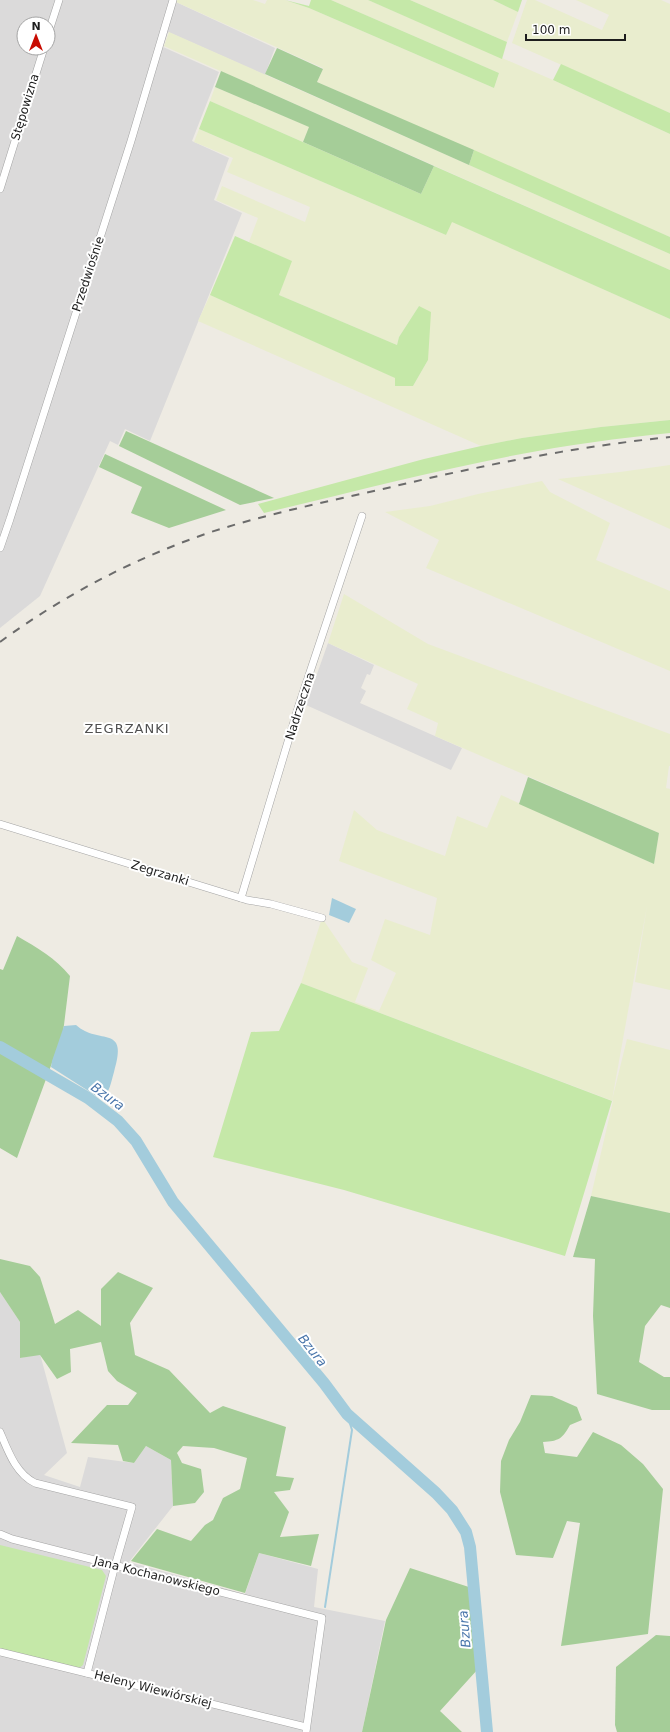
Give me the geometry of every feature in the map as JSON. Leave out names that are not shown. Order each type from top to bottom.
[{"type":"street","points":[[54,16],[59,0]]},
{"type":"street","name":"Przedwiośnie","points":[[0,548],[131,141],[173,0]]},
{"type":"street","name":"Stępowizna","points":[[0,189],[42,56]]},
{"type":"street","name":"Nadrzeczna","points":[[241,898],[299,705],[362,516]]},
{"type":"street","name":"Zegrzanki","points":[[0,824],[241,898],[271,904],[322,918]]},
{"type":"street","points":[[0,1432],[19,1469],[30,1481],[132,1507],[87,1673]]},
{"type":"street","name":"Jana Kochanowskiego","points":[[0,1534],[12,1539],[322,1618],[306,1729]]},
{"type":"street","name":"Heleny Wiewiórskiej","points":[[0,1652],[306,1729]]},
{"type":"shaded area","points":[[0,0],[176,0],[176,2],[275,48],[265,75],[168,32],[163,47],[219,72],[192,141],[229,158],[214,200],[242,213],[150,441],[125,429],[118,445],[110,441],[40,596],[0,628]]},
{"type":"shaded area","points":[[328,643],[374,665],[370,675],[367,674],[361,688],[366,691],[360,703],[462,748],[451,770],[306,705]]},
{"type":"shaded area","points":[[0,1292],[20,1322],[20,1358],[40,1354],[67,1453],[44,1475],[80,1487],[88,1457],[134,1463],[146,1446],[171,1460],[173,1506],[129,1562],[245,1594],[259,1553],[318,1569],[314,1607],[385,1621],[362,1732],[0,1732]]},
{"type":"green space","points":[[177,0],[253,0],[265,4],[267,0],[285,0],[309,8],[494,88],[499,73],[331,0],[368,0],[553,80],[670,134],[670,237],[317,82],[323,68],[176,2]]},
{"type":"green space","points":[[285,0],[309,6],[311,0],[331,0],[499,73],[494,88],[309,8]]},
{"type":"green space","points":[[368,0],[410,0],[507,42],[502,59]]},
{"type":"green space","points":[[410,0],[493,0],[518,12],[507,42]]},
{"type":"green space","points":[[493,0],[522,0],[518,12]]},
{"type":"green space","points":[[527,0],[535,0],[602,30],[609,15],[576,0],[661,0],[670,4],[670,113],[512,43]]},
{"type":"green space","points":[[169,32],[670,254],[670,270],[164,46]]},
{"type":"green space","points":[[277,48],[323,69],[317,82],[474,150],[469,165],[265,74]]},
{"type":"green space","points":[[561,64],[670,113],[670,134],[553,80]]},
{"type":"green space","points":[[221,71],[434,166],[421,194],[303,142],[309,127],[215,87]]},
{"type":"green space","points":[[215,87],[310,127],[303,142],[210,101]]},
{"type":"green space","points":[[210,101],[421,194],[434,166],[670,270],[670,319],[452,222],[446,235],[199,129]]},
{"type":"green space","points":[[199,129],[446,235],[451,221],[670,319],[670,420],[601,427],[522,438],[481,446],[198,321],[210,295],[396,378],[396,386],[413,386],[428,360],[419,306],[399,337],[397,345],[279,295],[291,261],[249,242],[258,218],[216,200],[222,186],[305,222],[310,207],[227,172],[233,158],[194,142]]},
{"type":"green space","points":[[474,150],[670,237],[670,254],[469,165]]},
{"type":"green space","points":[[235,236],[292,261],[279,295],[397,345],[399,337],[419,306],[431,312],[428,360],[413,386],[395,386],[395,378],[210,295]]},
{"type":"green space","points":[[670,420],[670,433],[593,442],[484,461],[264,513],[258,504],[424,459],[481,446],[522,438],[601,427]]},
{"type":"green space","points":[[126,431],[274,498],[240,505],[119,446]]},
{"type":"green space","points":[[105,454],[226,510],[169,528],[131,513],[142,487],[99,467]]},
{"type":"green space","points":[[670,465],[670,529],[558,479],[620,472]]},
{"type":"green space","points":[[542,481],[550,492],[610,523],[596,560],[670,591],[670,671],[426,568],[439,540],[385,512],[430,506],[478,494]]},
{"type":"green space","points":[[344,594],[428,644],[670,734],[670,766],[666,788],[670,789],[670,990],[635,982],[647,906],[612,1100],[627,1039],[670,1050],[670,1213],[591,1196],[613,1101],[301,983],[322,918],[352,962],[368,968],[355,1002],[379,1011],[396,973],[371,960],[385,919],[430,935],[437,898],[339,861],[354,810],[377,830],[445,856],[457,816],[487,828],[501,795],[654,864],[659,833],[435,736],[438,723],[407,709],[418,684],[328,643]]},
{"type":"green space","points":[[528,777],[659,833],[654,864],[519,804]]},
{"type":"green space","points":[[17,936],[39,949],[70,976],[63,1033],[17,1158],[0,1148],[0,969],[3,970]]},
{"type":"green space","points":[[301,983],[612,1101],[565,1256],[344,1190],[213,1157],[251,1032],[279,1031]]},
{"type":"green space","points":[[591,1196],[670,1213],[670,1308],[661,1305],[645,1326],[639,1362],[664,1377],[670,1377],[670,1410],[652,1410],[597,1394],[593,1316],[595,1259],[573,1257]]},
{"type":"green space","points":[[0,1259],[30,1266],[40,1277],[55,1324],[78,1310],[101,1326],[101,1289],[118,1272],[153,1288],[130,1323],[135,1355],[169,1370],[210,1413],[223,1406],[286,1427],[276,1476],[294,1478],[290,1490],[274,1492],[289,1512],[280,1537],[319,1534],[311,1566],[259,1553],[245,1593],[131,1561],[157,1529],[191,1541],[205,1525],[213,1520],[223,1498],[240,1489],[247,1458],[214,1448],[183,1446],[177,1453],[182,1463],[201,1469],[204,1492],[195,1503],[173,1506],[171,1460],[146,1446],[134,1463],[123,1461],[118,1445],[71,1443],[107,1405],[128,1405],[137,1393],[117,1381],[108,1371],[101,1342],[70,1349],[71,1372],[57,1379],[40,1355],[20,1358],[20,1322],[0,1292]]},
{"type":"green space","points":[[531,1395],[552,1396],[577,1407],[582,1420],[570,1425],[560,1438],[553,1441],[543,1442],[545,1453],[577,1457],[593,1432],[621,1445],[643,1464],[663,1489],[648,1634],[561,1646],[580,1523],[567,1521],[553,1558],[516,1555],[500,1492],[501,1461],[509,1440],[520,1422]]},
{"type":"green space","points":[[0,1545],[102,1570],[106,1576],[83,1665],[79,1668],[0,1649]]},
{"type":"green space","points":[[410,1568],[472,1588],[478,1669],[440,1711],[462,1732],[362,1732],[386,1620]]},
{"type":"green space","points":[[656,1635],[670,1636],[670,1732],[617,1732],[615,1725],[616,1667]]},
{"type":"water","points":[[332,898],[356,909],[349,923],[329,915]]},
{"type":"water","points":[[76,1025],[85,1031],[115,1041],[118,1047],[118,1057],[111,1083],[106,1094],[101,1099],[51,1067],[64,1026]]},
{"type":"waterway","name":"Bzura","points":[[0,1047],[88,1098],[118,1121],[136,1141],[173,1202],[324,1383],[347,1414],[436,1493],[452,1510],[466,1532],[470,1547],[487,1732]]},
{"type":"waterway","points":[[325,1607],[352,1430],[347,1414]]},
{"type":"railway","points":[[0,642],[49,609],[101,579],[183,542],[211,532],[296,509],[490,465],[598,446],[670,437]]},
{"type":"district","name":"ZEGRZANKI","points":[[127,728]]}]
